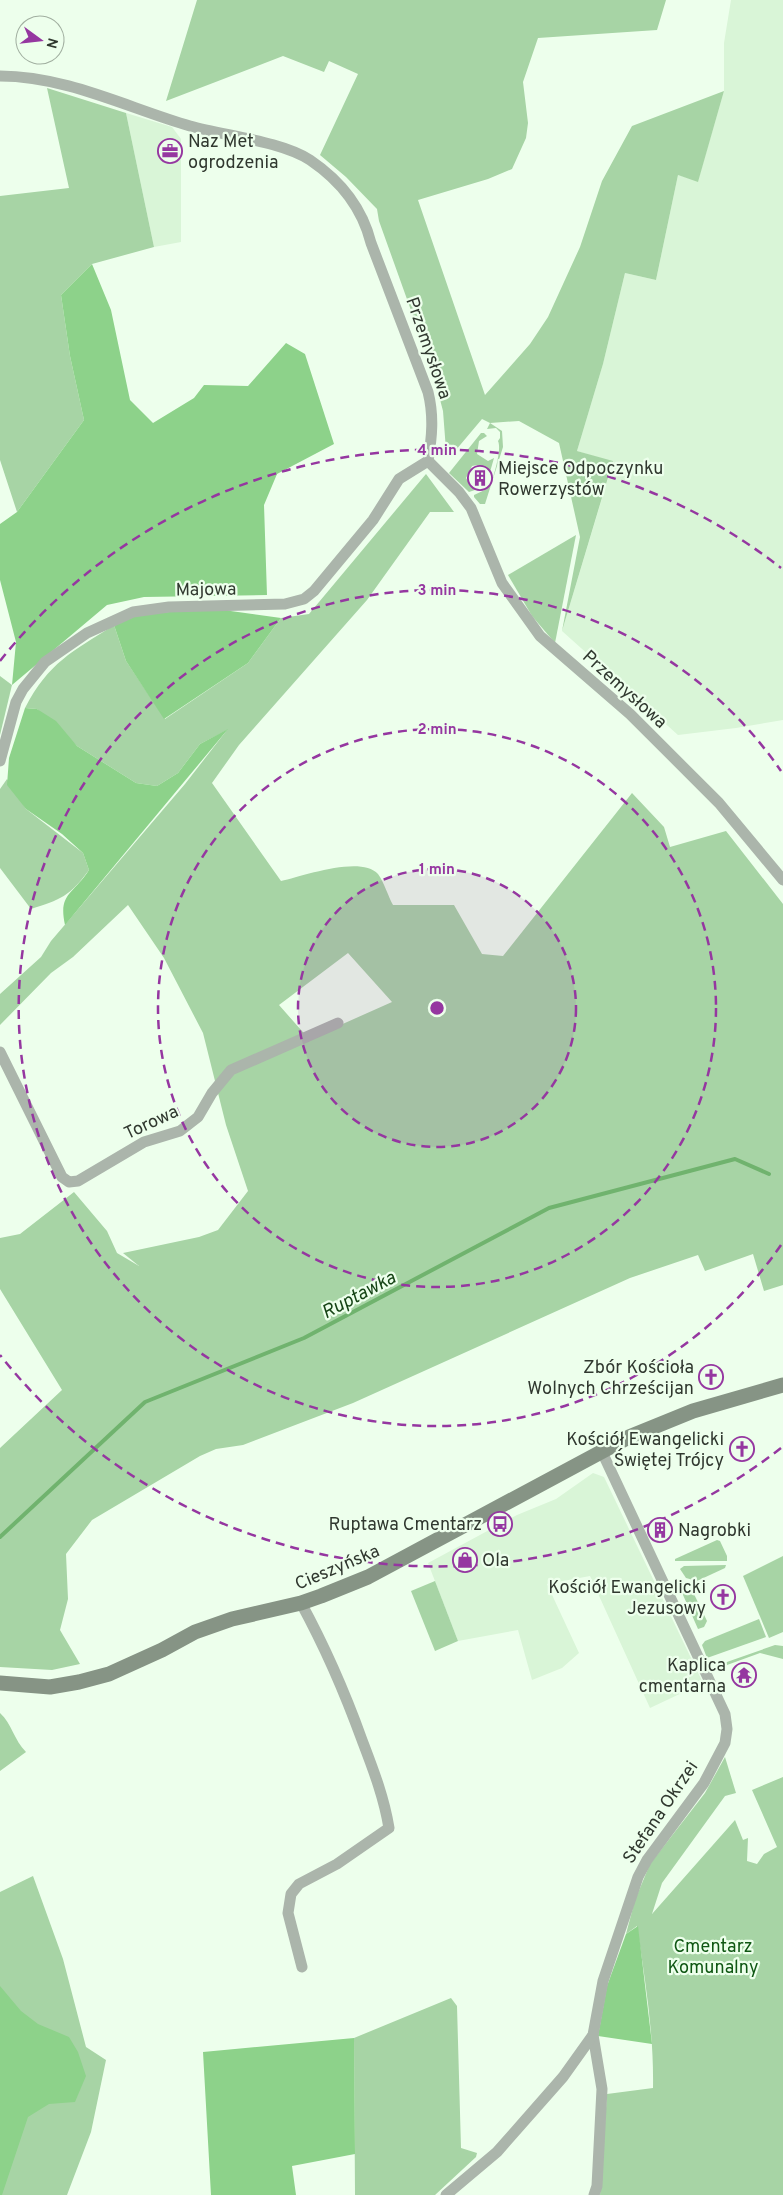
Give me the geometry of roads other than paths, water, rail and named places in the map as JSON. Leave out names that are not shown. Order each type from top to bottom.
[{"type":"main road","name":"Cieszyńska","points":[[0,1683],[50,1687],[79,1682],[109,1674],[162,1650],[195,1632],[232,1619],[301,1603],[368,1577],[664,1421],[783,1386]]},
{"type":"street","name":"Przemysłowa","points":[[0,76],[38,80],[84,91],[190,126],[292,152],[308,159],[341,186],[366,223],[371,243],[428,392],[432,411],[432,433],[428,461],[459,492],[471,508],[502,583],[540,636],[630,714],[719,802],[783,880]]},
{"type":"street","name":"Majowa","points":[[0,761],[16,702],[23,689],[45,662],[110,620],[133,612],[169,607],[286,604],[304,599],[325,580],[373,520],[399,479],[428,461]]},
{"type":"street","name":"Torowa","points":[[0,1052],[62,1176],[69,1182],[78,1181],[144,1142],[180,1131],[198,1117],[212,1093],[231,1070],[338,1023]]},
{"type":"street","name":"Stefana Okrzei","points":[[594,2195],[597,2186],[602,2089],[593,2035],[603,1981],[638,1877],[647,1860],[704,1783],[725,1742],[727,1729],[725,1714],[602,1452]]},
{"type":"street","points":[[301,1603],[328,1654],[352,1713],[384,1798],[390,1828],[337,1864],[299,1884],[290,1894],[288,1913],[302,1967]]},
{"type":"street","name":"Stefana Okrzei","points":[[448,2194],[498,2152],[563,2077],[593,2035]]},
{"type":"waterway","name":"Ruptawka","points":[[0,1537],[145,1402],[304,1338],[549,1208],[735,1159],[769,1174]]},
{"type":"place","name":"Naz Met ogrodzenia","points":[[170,151]]},
{"type":"place","name":"Miejsce Odpoczynku Rowerzystów","points":[[480,478]]},
{"type":"place","name":"Zbór Kościoła Wolnych Chrześcijan","points":[[711,1377]]},
{"type":"place","name":"Kościół Ewangelicki Świętej Trójcy","points":[[742,1449]]},
{"type":"place","name":"Ruptawa Cmentarz","points":[[500,1524]]},
{"type":"place","name":"Nagrobki","points":[[660,1530]]},
{"type":"place","name":"Ola","points":[[465,1560]]},
{"type":"place","name":"Kościół Ewangelicki Jezusowy","points":[[723,1597]]},
{"type":"place","name":"Kaplica cmentarna","points":[[744,1675]]},
{"type":"park label","name":"Cmentarz Komunalny","points":[[713,1956]]}]
